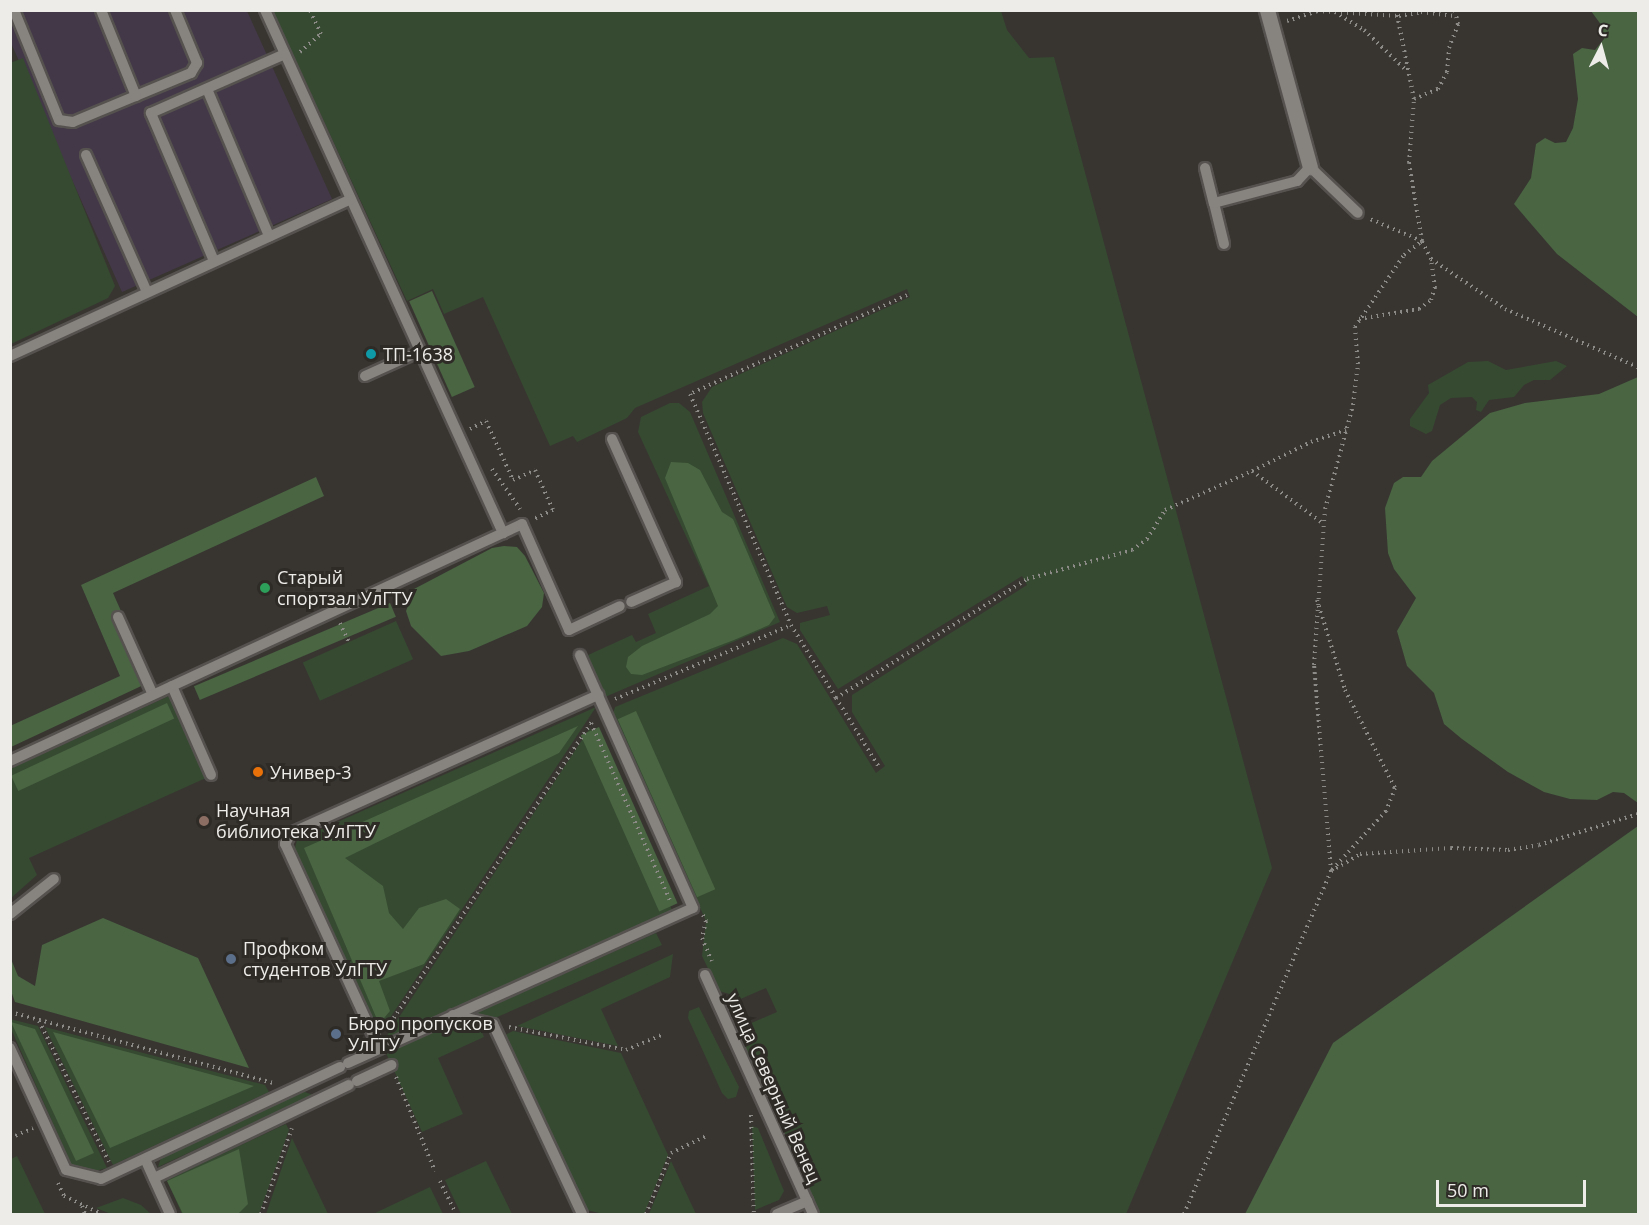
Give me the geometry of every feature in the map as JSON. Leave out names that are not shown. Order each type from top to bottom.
[{"type":"street","points":[[1267,10],[1310,167]]},
{"type":"lane","points":[[14,10],[59,120],[73,122],[191,73],[197,63],[176,10]]},
{"type":"lane","points":[[101,10],[136,96]]},
{"type":"lane","points":[[265,10],[503,533]]},
{"type":"lane","points":[[214,261],[151,114],[287,58]]},
{"type":"lane","points":[[207,89],[269,236]]},
{"type":"lane","points":[[86,155],[147,292]]},
{"type":"lane","points":[[1214,203],[1297,181],[1310,167],[1358,213]]},
{"type":"lane","points":[[1205,168],[1224,244]]},
{"type":"lane","points":[[10,356],[351,199]]},
{"type":"lane","points":[[365,376],[420,351]]},
{"type":"lane","points":[[612,439],[676,582],[631,602]]},
{"type":"lane","points":[[10,761],[522,524],[569,630],[620,606]]},
{"type":"lane","points":[[118,617],[153,695]]},
{"type":"lane","points":[[10,1048],[66,1170],[101,1179],[379,1048],[693,908],[580,655]]},
{"type":"lane","points":[[172,686],[211,775]]},
{"type":"lane","points":[[379,1048],[285,844],[291,833],[600,700]]},
{"type":"lane","points":[[10,915],[54,879]]},
{"type":"lane","name":"улица Северный Венец","points":[[705,975],[813,1215]]},
{"type":"lane","points":[[452,1015],[493,1024],[582,1215]]},
{"type":"lane","points":[[154,1178],[391,1065]]},
{"type":"lane","points":[[145,1159],[170,1215]]},
{"type":"lane","points":[[777,1215],[807,1201]]},
{"type":"path","points":[[287,58],[321,34],[310,10]]},
{"type":"path","points":[[1359,319],[1419,309],[1431,300],[1435,288],[1431,259],[1422,241],[1409,163],[1414,99],[1396,10]]},
{"type":"path","points":[[1271,26],[1317,11],[1399,16],[1421,12],[1454,13],[1458,24],[1449,48],[1447,72],[1438,89],[1414,99]]},
{"type":"path","points":[[1334,12],[1364,30],[1407,72]]},
{"type":"path","points":[[1358,213],[1422,241]]},
{"type":"path","points":[[1330,871],[1314,677],[1316,596],[1324,524],[1346,430],[1358,364],[1355,337],[1359,319],[1404,255],[1422,241]]},
{"type":"path","points":[[1431,259],[1505,309],[1638,367]]},
{"type":"path","points":[[879,767],[791,624],[690,394],[907,296]]},
{"type":"path","points":[[458,434],[486,421],[513,480],[535,470],[553,510],[522,524]]},
{"type":"path","points":[[836,698],[1027,579],[1132,550],[1147,539],[1165,510],[1311,442],[1346,430]]},
{"type":"path","points":[[1252,471],[1324,524]]},
{"type":"path","points":[[1184,1215],[1330,871],[1386,811],[1395,788],[1345,690],[1316,596]]},
{"type":"path","points":[[600,700],[791,624]]},
{"type":"path","points":[[379,1048],[381,1037],[591,723],[676,915]]},
{"type":"path","points":[[1330,871],[1360,854],[1451,848],[1509,850],[1539,845],[1638,814]]},
{"type":"path","points":[[10,1012],[294,1088]]},
{"type":"path","points":[[39,1020],[114,1173]]},
{"type":"path","points":[[493,1024],[626,1050],[664,1034]]},
{"type":"path","points":[[391,1065],[435,1171]]},
{"type":"path","points":[[261,1215],[298,1110]]},
{"type":"path","points":[[751,1114],[754,1215]]},
{"type":"path","points":[[10,1138],[44,1122]]},
{"type":"path","points":[[646,1215],[671,1153],[708,1135]]},
{"type":"path","points":[[440,1181],[456,1215]]},
{"type":"path","points":[[81,1205],[86,1215]]},
{"type":"shaded area","points":[[10,11],[247,11],[332,199],[122,292],[11,43]]},
{"type":"green space","points":[[273,11],[1001,11],[1007,30],[1029,58],[1054,57],[1272,868],[1126,1214],[819,1214],[740,1039],[740,1028],[777,1012],[766,988],[736,1001],[733,995],[719,991],[702,956],[706,921],[613,714],[615,707],[783,638],[797,644],[876,773],[885,766],[852,712],[852,695],[1027,585],[1022,576],[838,689],[800,630],[800,623],[830,615],[827,606],[797,613],[787,607],[703,413],[702,402],[712,387],[910,297],[907,289],[635,408],[627,418],[577,442],[573,436],[550,446],[483,297],[444,314],[433,289],[407,301]]},
{"type":"green space","points":[[1591,11],[1638,11],[1638,317],[1557,254],[1514,204],[1531,178],[1536,144],[1545,138],[1555,143],[1566,142],[1573,128],[1578,99],[1573,54],[1582,48],[1595,50],[1604,39],[1602,26]]},
{"type":"green space","points":[[23,58],[115,286],[108,298],[11,344],[10,63]]},
{"type":"green space","points":[[432,291],[475,387],[452,397],[409,301]]},
{"type":"green space","points":[[1488,361],[1506,370],[1556,361],[1567,366],[1550,380],[1534,380],[1524,385],[1514,397],[1489,400],[1481,412],[1476,410],[1477,402],[1472,397],[1451,398],[1440,405],[1432,431],[1426,434],[1410,426],[1410,419],[1429,393],[1428,385],[1468,362]]},
{"type":"green space","points":[[1638,377],[1638,803],[1624,793],[1613,792],[1597,800],[1570,799],[1544,792],[1508,772],[1462,739],[1444,724],[1434,693],[1407,666],[1397,631],[1416,598],[1394,569],[1388,553],[1385,508],[1394,483],[1403,477],[1421,477],[1432,461],[1490,413],[1525,403],[1599,394]]},
{"type":"green space","points":[[670,403],[679,403],[690,412],[780,622],[605,697],[588,655],[632,635],[636,642],[656,633],[648,614],[709,586],[638,432],[641,417]]},
{"type":"green space","points":[[671,462],[688,463],[700,470],[722,512],[733,519],[775,617],[769,625],[734,640],[642,675],[631,674],[626,667],[628,657],[642,646],[710,614],[718,606],[665,478]]},
{"type":"green space","points":[[316,477],[324,496],[113,593],[152,681],[11,747],[10,726],[120,676],[81,585]]},
{"type":"green space","points":[[517,547],[525,556],[544,593],[542,607],[527,626],[469,651],[441,656],[411,626],[406,611],[414,589],[492,548]]},
{"type":"green space","points":[[390,603],[396,617],[200,700],[194,686]]},
{"type":"green space","points":[[396,621],[413,659],[320,701],[303,662]]},
{"type":"green space","points":[[171,695],[208,777],[29,858],[37,875],[11,898],[10,769]]},
{"type":"green space","points":[[167,703],[174,718],[18,791],[11,776]]},
{"type":"green space","points":[[596,707],[378,1036],[294,852],[297,840]]},
{"type":"green space","points":[[636,711],[715,889],[697,897],[618,719]]},
{"type":"green space","points":[[578,726],[559,753],[345,858],[383,886],[389,913],[403,929],[419,908],[446,899],[460,909],[424,964],[379,981],[390,1011],[379,1024],[304,848]]},
{"type":"green space","points":[[599,727],[678,903],[659,911],[581,735]]},
{"type":"green space","points":[[590,728],[672,910],[384,1040]]},
{"type":"green space","points":[[1638,826],[1638,1214],[1245,1214],[1333,1043]]},
{"type":"green space","points":[[103,918],[198,958],[249,1068],[15,1002],[11,991],[11,959],[18,976],[35,986],[42,945]]},
{"type":"green space","points":[[656,933],[662,945],[479,1025],[484,1037],[438,1058],[463,1114],[422,1132],[386,1053]]},
{"type":"green space","points":[[673,954],[670,977],[601,1009],[618,1046],[517,1026]]},
{"type":"green space","points":[[699,1007],[739,1087],[736,1097],[728,1099],[722,1093],[688,1018],[689,1011]]},
{"type":"green space","points":[[10,1019],[38,1026],[107,1168],[91,1172],[71,1164],[11,1029]]},
{"type":"green space","points":[[11,1022],[35,1029],[94,1153],[76,1161]]},
{"type":"green space","points":[[45,1027],[265,1085],[269,1092],[113,1165]]},
{"type":"green space","points":[[513,1031],[621,1053],[668,1155],[644,1214],[603,1214],[587,1210],[505,1035]]},
{"type":"green space","points":[[53,1032],[254,1086],[110,1148]]},
{"type":"green space","points":[[302,1091],[313,1095],[158,1167],[161,1158]]},
{"type":"green space","points":[[286,1124],[289,1130],[259,1214],[182,1214],[167,1180]]},
{"type":"green space","points":[[752,1126],[758,1128],[784,1191],[779,1200],[755,1210]]},
{"type":"green space","points":[[292,1138],[328,1214],[266,1214]]},
{"type":"green space","points":[[239,1149],[248,1204],[238,1214],[183,1214],[167,1181]]},
{"type":"green space","points":[[17,1156],[45,1214],[11,1214],[11,1159]]},
{"type":"green space","points":[[486,1161],[512,1214],[461,1214],[445,1180]]},
{"type":"green space","points":[[671,1161],[696,1214],[649,1214]]},
{"type":"green space","points":[[430,1187],[443,1214],[373,1214]]},
{"type":"green space","points":[[123,1198],[141,1205],[151,1214],[111,1214],[96,1208]]},
{"type":"place","name":"ТП-1638","points":[[371,354]]},
{"type":"place","name":"Старый спортзал УлГТУ","points":[[265,588]]},
{"type":"place","name":"Универ-3","points":[[258,772]]},
{"type":"place","name":"Научная библиотека УлГТУ","points":[[204,821]]},
{"type":"place","name":"Профком студентов УлГТУ","points":[[231,959]]},
{"type":"place","name":"Бюро пропусков УлГТУ","points":[[336,1034]]}]
